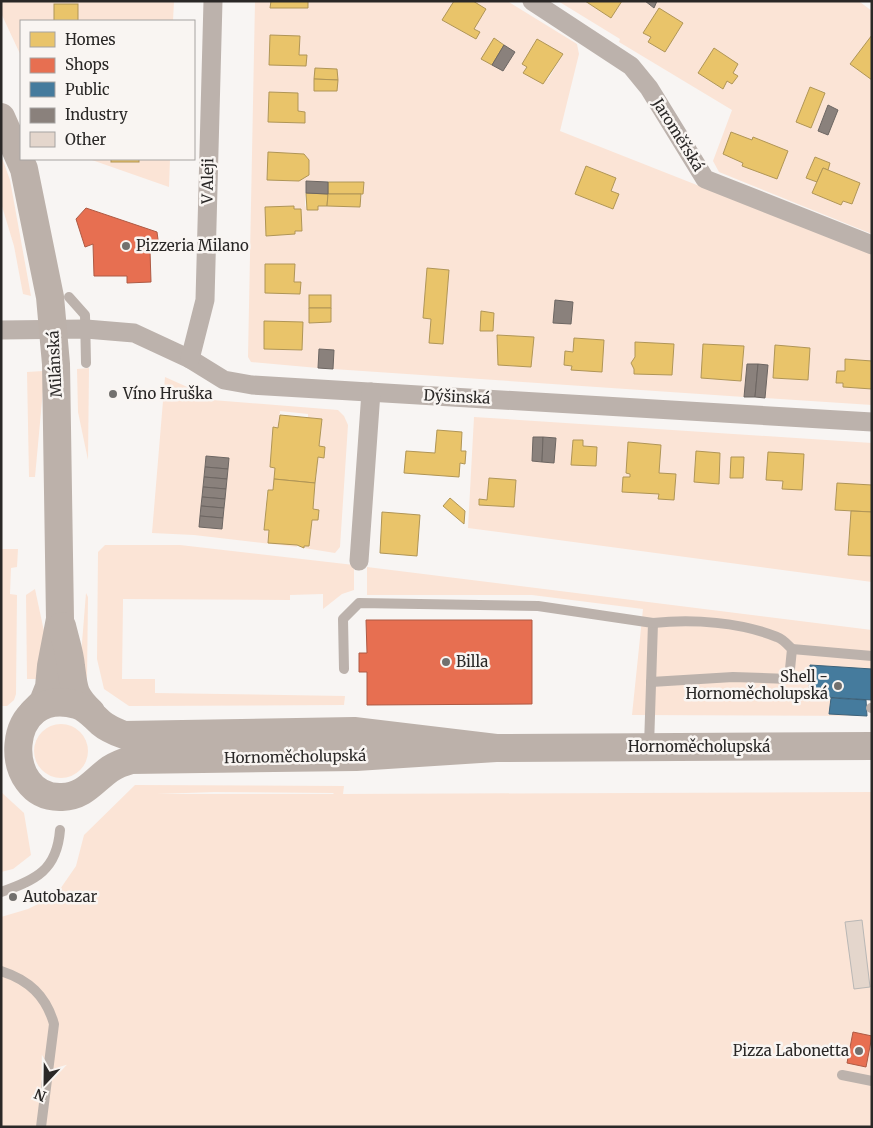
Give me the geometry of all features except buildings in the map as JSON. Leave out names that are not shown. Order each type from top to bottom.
[{"type":"street","name":"V Aleji","points":[[190,359],[205,300],[213,1]]},
{"type":"street","name":"Jaroměřská","points":[[532,1],[630,66],[649,88],[705,179],[872,246]]},
{"type":"street","name":"Milánská","points":[[1,117],[24,169],[50,297],[54,330],[60,618],[71,666],[74,691],[96,718]]},
{"type":"street","name":"Dýšinská","points":[[1,330],[86,330],[134,334],[190,359],[224,380],[252,385],[872,422]]},
{"type":"street","points":[[359,561],[370,392]]},
{"type":"street","name":"Milánská","points":[[18,722],[43,702],[50,687],[51,666],[60,618]]},
{"type":"street","name":"Hornoměcholupská","points":[[496,748],[354,731],[124,735],[109,729],[78,705],[62,703],[47,704],[18,722],[15,756],[10,767],[30,785],[44,794],[60,797],[75,796],[88,789],[110,768],[131,760],[356,756],[496,748],[872,746]]},
{"type":"street","points":[[96,718],[107,737],[109,752],[106,766],[99,779]]},
{"type":"lane","points":[[69,297],[85,315],[86,363]]},
{"type":"lane","points":[[344,669],[343,619],[359,603],[538,606],[653,623],[678,621],[740,626],[779,637],[792,649],[872,656]]},
{"type":"lane","points":[[649,747],[653,623]]},
{"type":"lane","points":[[652,682],[733,678],[789,678],[792,649]]},
{"type":"lane","points":[[1,892],[27,883],[46,870],[57,850],[60,830]]},
{"type":"lane","points":[[1,971],[26,981],[36,990],[50,1011],[54,1024],[54,1038],[41,1127]]},
{"type":"lane","points":[[842,1075],[872,1081]]},
{"type":"shaded area","points":[[1,1],[174,1],[173,20],[78,20],[78,4],[55,4],[54,20],[20,20],[20,54],[1,13]]},
{"type":"shaded area","points":[[255,1],[271,1],[271,8],[308,8],[308,1],[454,1],[442,20],[476,39],[480,32],[474,29],[473,1],[507,1],[577,44],[579,54],[560,131],[872,254],[872,361],[845,359],[845,371],[837,371],[836,383],[843,383],[844,387],[872,389],[872,405],[765,398],[767,365],[747,364],[744,397],[333,369],[334,350],[319,349],[318,368],[251,362],[248,357]],"holes":[[[270,36],[300,36],[299,55],[306,56],[306,65],[269,65]],[[494,38],[515,52],[503,71],[492,65]],[[537,39],[563,54],[543,84],[524,73],[527,67],[522,64]],[[315,68],[337,69],[337,91],[314,91]],[[269,92],[298,93],[298,111],[304,123],[268,122]],[[268,152],[304,154],[309,160],[309,175],[298,181],[267,180]],[[586,166],[616,178],[611,191],[619,194],[612,209],[575,194]],[[306,181],[364,182],[360,207],[318,206],[318,210],[307,210],[305,205]],[[294,206],[294,209],[301,209],[302,231],[295,231],[295,234],[266,236],[266,207]],[[266,264],[294,264],[294,282],[301,283],[300,294],[265,293]],[[427,268],[449,270],[443,344],[429,342],[431,319],[423,318]],[[309,295],[331,295],[331,322],[309,323]],[[555,300],[573,302],[571,324],[553,323]],[[481,311],[494,313],[493,331],[480,331]],[[265,321],[302,322],[302,350],[264,349]],[[498,335],[533,337],[531,367],[499,365]],[[574,338],[604,340],[571,369],[572,366],[564,365],[565,351],[573,352]],[[635,342],[674,344],[672,375],[634,374],[631,363],[635,357]],[[704,344],[744,346],[741,381],[701,378]],[[775,345],[810,348],[808,380],[773,378]]]},
{"type":"shaded area","points":[[558,1],[584,1],[611,18],[622,1],[645,1],[653,8],[657,1],[860,2],[872,11],[872,35],[850,64],[872,80],[872,234],[719,172],[713,161],[732,110],[619,42],[620,39]],"holes":[[[659,8],[683,23],[665,52],[648,42],[651,37],[644,32]],[[714,49],[738,64],[733,73],[738,76],[732,84],[727,81],[722,89],[698,73]],[[810,87],[825,92],[811,127],[797,122]],[[828,105],[838,110],[828,135],[818,130]],[[731,132],[752,140],[754,138],[788,151],[777,179],[742,166],[743,163],[723,154]],[[815,157],[830,163],[828,170],[860,183],[852,204],[843,201],[841,205],[812,193],[817,182],[807,178]]]},
{"type":"shaded area","points":[[1,155],[10,180],[31,296],[23,294],[14,246],[1,203]]},
{"type":"shaded area","points":[[92,160],[139,162],[139,160],[170,160],[169,187]]},
{"type":"shaded area","points":[[89,368],[88,460],[78,412],[77,369]]},
{"type":"shaded area","points":[[43,371],[44,379],[35,477],[29,477],[27,372]]},
{"type":"shaded area","points":[[165,377],[212,400],[338,410],[344,416],[348,425],[340,547],[335,553],[304,548],[304,546],[309,546],[312,520],[318,520],[319,510],[313,509],[318,457],[324,458],[325,447],[319,446],[322,420],[308,418],[308,414],[280,411],[278,428],[273,428],[270,467],[275,468],[273,490],[267,490],[264,530],[269,530],[268,543],[297,545],[297,547],[194,535],[152,533]],"holes":[[[206,456],[229,458],[222,529],[199,527]]]},
{"type":"shaded area","points":[[474,417],[872,443],[872,485],[837,483],[835,510],[851,511],[848,554],[872,556],[872,582],[468,528]],"holes":[[[533,437],[556,438],[554,463],[532,461]],[[573,440],[583,440],[583,446],[597,447],[595,466],[571,464]],[[628,442],[661,445],[659,473],[676,474],[674,500],[658,499],[659,494],[622,492],[623,477],[630,477],[630,474],[626,473]],[[696,451],[720,453],[719,484],[694,482]],[[731,457],[744,457],[743,478],[730,478]],[[489,478],[516,480],[514,507],[479,505],[479,499],[487,500]]]},
{"type":"shaded area","points":[[105,545],[180,545],[354,565],[354,590],[342,594],[323,609],[323,594],[290,595],[290,600],[123,599],[122,679],[155,679],[155,693],[345,696],[344,705],[129,706],[104,689],[97,659],[98,552]]},
{"type":"shaded area","points":[[1,549],[18,549],[17,567],[11,568],[10,594],[17,595],[16,694],[14,700],[7,706],[1,706]]},
{"type":"shaded area","points":[[367,567],[872,630],[872,669],[810,665],[809,696],[831,698],[831,712],[864,716],[632,715],[643,609],[532,595],[367,595]]},
{"type":"shaded area","points":[[35,589],[45,636],[45,679],[27,679],[26,595]]},
{"type":"shaded area","points":[[86,593],[88,597],[87,679],[79,680]]},
{"type":"shaded area","points":[[56,724],[66,724],[76,728],[84,736],[88,751],[84,766],[76,774],[66,778],[56,778],[46,774],[38,766],[34,756],[34,746],[38,736],[46,728]]},
{"type":"shaded area","points":[[135,785],[344,786],[343,794],[872,792],[872,1127],[1,1127],[1,917],[28,909],[56,895],[76,866],[84,835]],"holes":[[[214,792],[334,794],[157,794]]]},
{"type":"shaded area","points":[[1,792],[24,813],[31,855],[13,869],[1,872]]},
{"type":"place","name":"Pizzeria Milano","points":[[126,246]]},
{"type":"place","name":"Víno Hruška","points":[[113,394]]},
{"type":"place","name":"Billa","points":[[446,662]]},
{"type":"place","name":"Shell - Hornoměcholupská","points":[[838,686]]},
{"type":"place","name":"Autobazar","points":[[13,897]]},
{"type":"place","name":"Pizza Labonetta","points":[[859,1051]]}]
